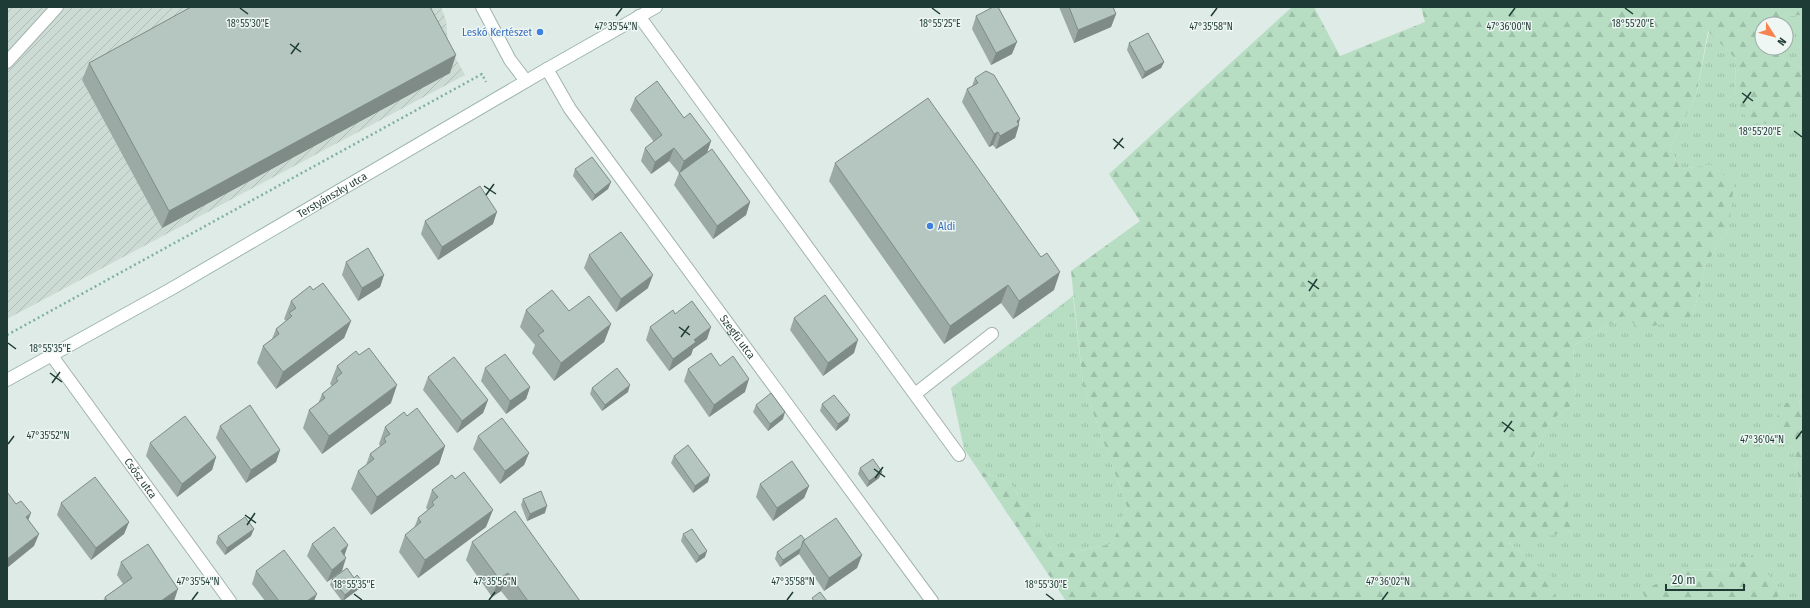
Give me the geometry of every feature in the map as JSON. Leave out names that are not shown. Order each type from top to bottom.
[{"type":"street","points":[[7,62],[57,7]]},
{"type":"street","points":[[482,7],[510,60],[526,81]]},
{"type":"street","name":"Terstyánszky utca","points":[[7,380],[171,289],[526,81],[656,7]]},
{"type":"street","points":[[639,16],[959,455]]},
{"type":"street","name":"Szegfű utca","points":[[547,69],[570,109],[932,601]]},
{"type":"street","points":[[915,394],[992,334]]},
{"type":"street","name":"Csősz utca","points":[[52,356],[230,601]]},
{"type":"path","points":[[7,335],[482,74]]},
{"type":"shaded area","points":[[7,7],[441,7],[446,20],[448,44],[465,75],[7,319]]},
{"type":"green space","points":[[1292,7],[1314,7],[1340,56],[1425,22],[1421,7],[1803,7],[1803,15],[1754,16],[1754,56],[1779,56],[1803,69],[1803,93],[1785,124],[1749,123],[1735,96],[1736,59],[1708,31],[1696,96],[1670,148],[1680,169],[1711,165],[1734,184],[1729,228],[1705,266],[1693,316],[1641,329],[1624,316],[1573,346],[1576,402],[1550,421],[1529,465],[1563,472],[1572,531],[1509,543],[1554,578],[1555,601],[1066,601],[979,471],[1009,481],[1056,556],[1112,544],[1127,507],[1083,384],[1071,271],[1140,221],[1109,174]]},
{"type":"green space","points":[[1803,15],[1803,69],[1779,57],[1794,56],[1794,16],[1786,16]]},
{"type":"green space","points":[[1709,31],[1736,59],[1735,96],[1785,123],[1803,93],[1803,384],[1799,405],[1774,428],[1795,451],[1801,503],[1803,504],[1803,601],[1777,601],[1780,589],[1752,556],[1732,570],[1686,569],[1643,591],[1647,601],[1555,601],[1553,578],[1508,542],[1572,531],[1529,465],[1550,421],[1576,402],[1573,346],[1624,316],[1693,316],[1705,266],[1729,228],[1711,165],[1680,169],[1670,148],[1696,96]]},
{"type":"green space","points":[[1073,296],[1083,384],[1127,507],[1112,544],[1056,556],[1009,481],[979,471],[964,449],[951,388]]},
{"type":"green space","points":[[1803,384],[1803,504],[1801,504],[1795,451],[1774,428],[1782,402],[1799,405]]},
{"type":"green space","points":[[1752,555],[1780,589],[1777,601],[1647,601],[1642,591],[1686,569],[1732,570]]},
{"type":"building","points":[[191,7],[430,7],[456,55],[169,211],[89,63]]},
{"type":"building","points":[[993,7],[998,7],[1017,42],[996,53],[976,16]]},
{"type":"building","points":[[1069,7],[1113,7],[1116,14],[1078,30]]},
{"type":"building","points":[[1148,33],[1164,62],[1145,72],[1129,43]]},
{"type":"building","points":[[986,71],[994,75],[1020,119],[1017,121],[1019,125],[1000,136],[998,132],[994,134],[967,89],[978,83],[975,78]]},
{"type":"building","points":[[657,81],[684,118],[690,113],[711,141],[684,161],[674,148],[655,162],[645,148],[662,135],[635,98]]},
{"type":"building","name":"Aldi","points":[[928,98],[1041,257],[1047,253],[1060,272],[1019,301],[1008,285],[950,326],[835,163]]},
{"type":"building","points":[[712,149],[750,202],[717,226],[679,173]]},
{"type":"building","points":[[592,157],[611,182],[595,195],[575,169]]},
{"type":"building","points":[[480,186],[497,212],[442,247],[425,221]]},
{"type":"building","points":[[621,232],[653,275],[621,299],[589,255]]},
{"type":"building","points":[[368,248],[384,275],[362,288],[346,262]]},
{"type":"building","points":[[323,283],[351,321],[283,372],[263,346],[279,334],[276,329],[292,316],[289,313],[296,308],[291,301],[310,286],[313,290]]},
{"type":"building","points":[[552,290],[569,311],[589,296],[611,324],[561,363],[538,335],[544,331],[526,310]]},
{"type":"building","points":[[825,295],[858,340],[828,363],[794,318]]},
{"type":"building","points":[[692,301],[711,327],[694,340],[696,342],[673,359],[650,327],[673,310],[675,314]]},
{"type":"building","points":[[369,348],[397,385],[329,436],[309,410],[325,398],[322,394],[338,381],[336,378],[342,373],[337,366],[356,351],[359,355]]},
{"type":"building","points":[[711,353],[720,366],[733,356],[749,379],[714,405],[688,369]]},
{"type":"building","points":[[505,354],[530,387],[510,401],[485,368]]},
{"type":"building","points":[[454,357],[488,400],[462,421],[428,377]]},
{"type":"building","points":[[617,368],[630,385],[605,405],[592,388]]},
{"type":"building","points":[[771,393],[785,412],[770,424],[756,405]]},
{"type":"building","points":[[834,395],[850,415],[838,424],[822,404]]},
{"type":"building","points":[[250,405],[280,450],[251,470],[220,426]]},
{"type":"building","points":[[417,408],[445,446],[377,497],[358,471],[374,459],[370,454],[386,442],[384,438],[390,434],[385,427],[404,412],[407,416]]},
{"type":"building","points":[[185,416],[216,457],[182,484],[150,443]]},
{"type":"building","points":[[502,418],[529,453],[505,471],[478,436]]},
{"type":"building","points":[[688,445],[710,475],[695,486],[674,456]]},
{"type":"building","points":[[873,459],[882,472],[869,481],[860,468]]},
{"type":"building","points":[[792,461],[809,486],[777,508],[760,484]]},
{"type":"building","points":[[464,472],[493,510],[425,560],[405,535],[421,522],[418,518],[434,505],[432,502],[438,497],[432,490],[452,475],[455,479]]},
{"type":"building","points":[[95,477],[129,522],[96,548],[61,503]]},
{"type":"building","points":[[541,491],[547,506],[530,514],[523,499]]},
{"type":"building","points":[[7,492],[16,504],[21,501],[31,513],[26,517],[39,534],[7,559]]},
{"type":"building","points":[[515,511],[580,601],[528,601],[508,573],[499,579],[472,542]]},
{"type":"building","points":[[245,517],[254,529],[227,548],[218,536]]},
{"type":"building","points":[[836,518],[862,555],[829,578],[803,541]]},
{"type":"building","points":[[334,527],[348,545],[341,551],[346,558],[332,570],[312,544]]},
{"type":"building","points":[[692,529],[707,551],[699,556],[683,534]]},
{"type":"building","points":[[801,535],[805,540],[803,541],[801,548],[783,560],[777,552]]},
{"type":"building","points":[[148,544],[178,589],[161,601],[107,601],[105,597],[132,578],[121,562]]},
{"type":"building","points":[[284,550],[317,594],[307,601],[279,601],[256,571]]},
{"type":"building","points":[[347,568],[354,578],[357,575],[362,581],[345,595],[332,579]]},
{"type":"building","points":[[820,592],[827,601],[814,601],[812,598]]},
{"type":"place","name":"Leskó Kertészet","points":[[540,32]]},
{"type":"place","name":"Aldi","points":[[930,226]]}]
